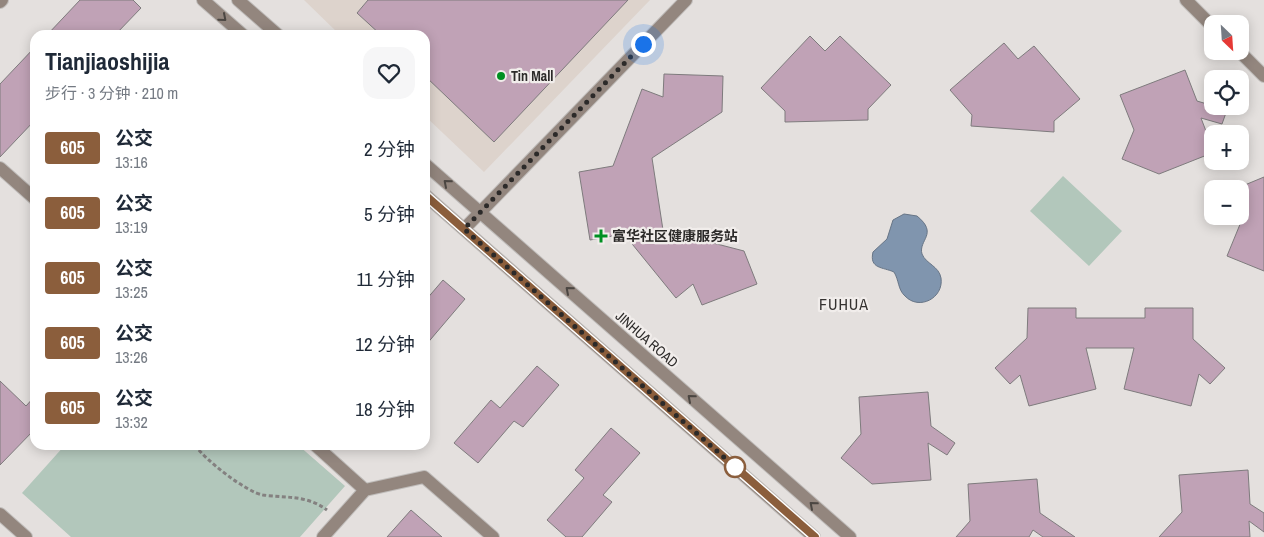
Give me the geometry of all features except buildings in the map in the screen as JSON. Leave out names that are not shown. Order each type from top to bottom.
[{"type":"street","points":[[203,0],[237,30]]},
{"type":"street","points":[[238,0],[272,30]]},
{"type":"street","points":[[464,229],[686,0]]},
{"type":"street","points":[[1186,0],[1204,18]]},
{"type":"street","points":[[1248,60],[1264,76]]},
{"type":"street","points":[[0,168],[30,195]]},
{"type":"street","name":"JINHUA ROAD","points":[[430,168],[850,537]]},
{"type":"street","points":[[430,199],[814,537]]},
{"type":"street","points":[[321,450],[365,490]]},
{"type":"street","points":[[323,537],[365,490],[424,477],[492,537]]},
{"type":"street","points":[[0,514],[26,537]]},
{"type":"path","points":[[201,450],[240,484],[262,495],[293,496],[317,503],[339,519]]},
{"type":"shaded area","name":"Tin Mall","points":[[304,0],[650,0],[484,172],[430,121],[430,30],[335,30]]},
{"type":"green space","points":[[1063,176],[1122,231],[1089,266],[1030,211]]},
{"type":"green space","points":[[61,450],[304,450],[345,486],[300,537],[71,537],[22,493]]},
{"type":"water","points":[[904,214],[917,216],[923,222],[927,232],[922,254],[938,271],[941,278],[939,291],[935,296],[923,302],[911,300],[905,296],[901,291],[894,272],[878,266],[873,262],[872,258],[873,252],[887,239],[893,220]]},
{"type":"bus line","name":"605","points":[[430,199],[815,537]]},
{"type":"place","name":"Tin Mall","points":[[501,76]]},
{"type":"place","name":"富华社区健康服务站","points":[[601,236]]},
{"type":"district","name":"FUHUA","points":[[844,304]]},
{"type":"route","points":[[643,44],[464,229],[735,467]]}]
